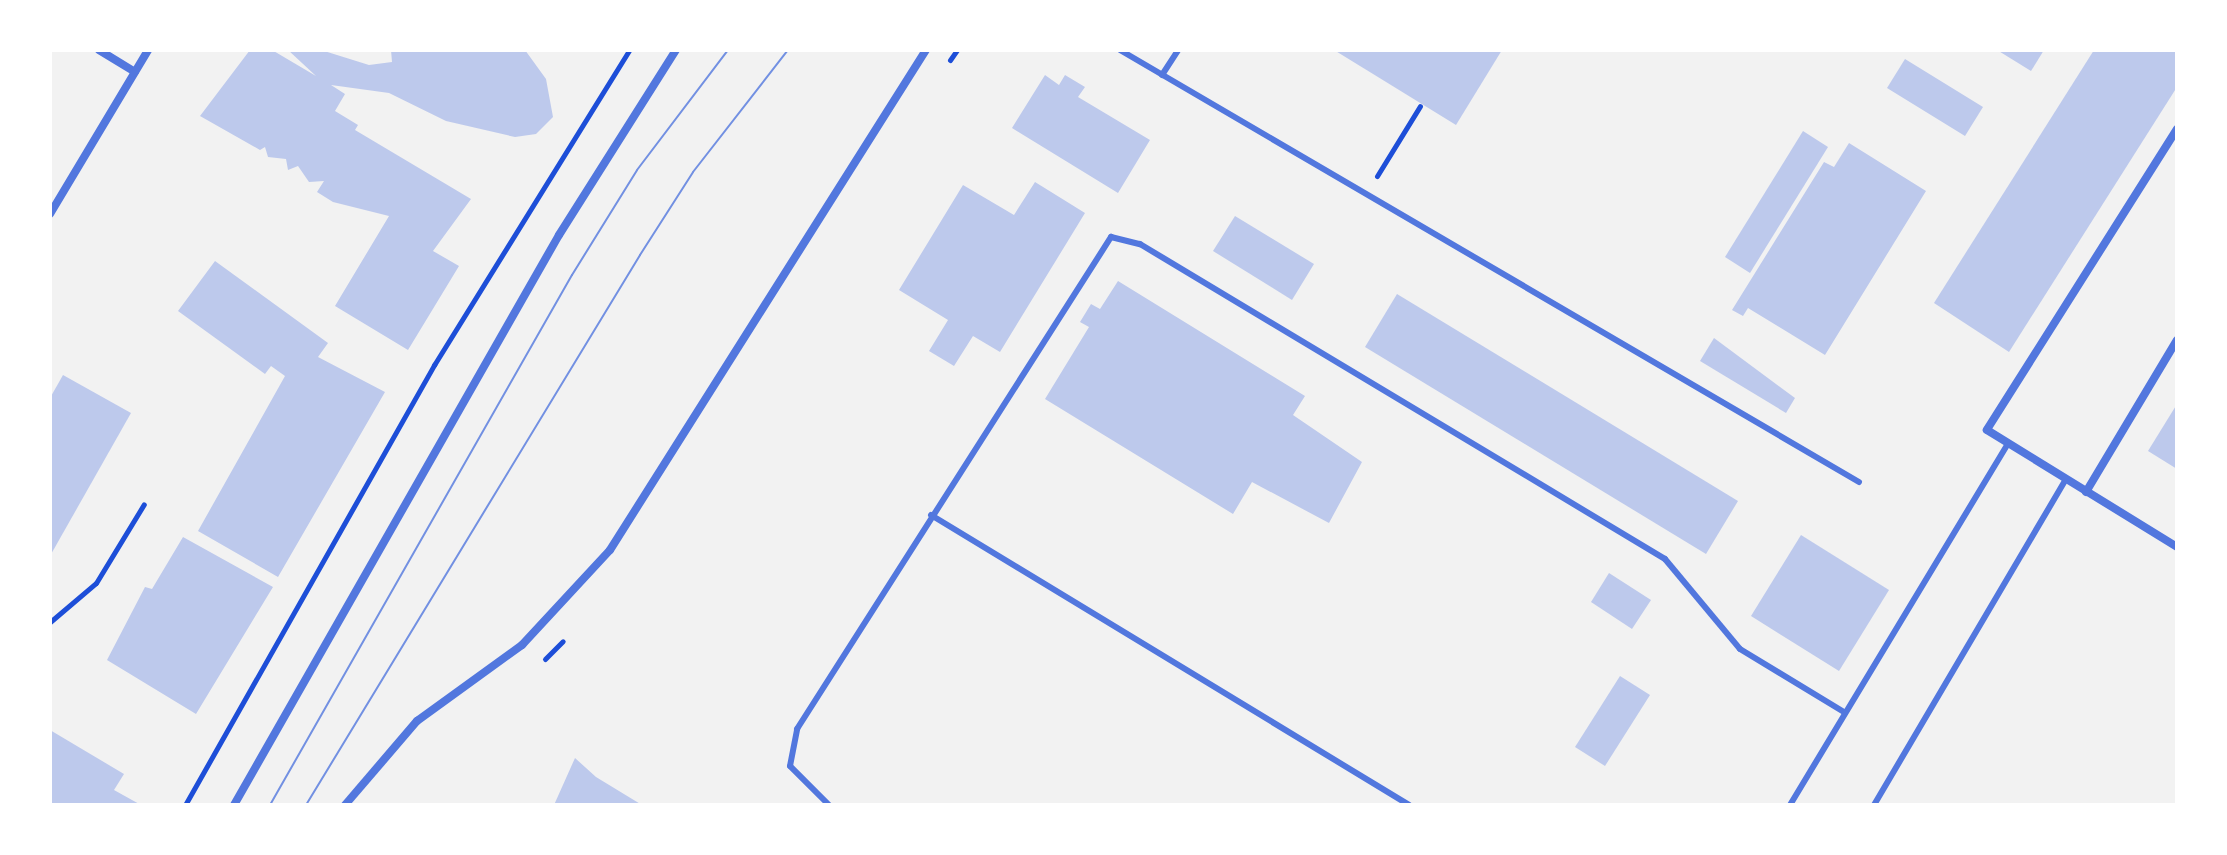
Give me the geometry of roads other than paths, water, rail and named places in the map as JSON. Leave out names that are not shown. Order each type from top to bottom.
[{"type":"street","points":[[99,50],[135,72]]},
{"type":"street","points":[[50,214],[148,50]]},
{"type":"street","points":[[234,805],[559,235],[676,50]]},
{"type":"street","points":[[345,805],[417,721],[522,645],[610,550],[926,50]]},
{"type":"street","points":[[2177,129],[1987,430],[2177,547]]},
{"type":"street","points":[[2086,492],[2177,340]]},
{"type":"lane","points":[[1120,50],[1859,482]]},
{"type":"lane","points":[[1162,75],[1178,50]]},
{"type":"lane","points":[[829,805],[790,766],[797,729],[1111,237],[1140,244],[1665,559],[1740,649],[1844,712]]},
{"type":"lane","points":[[1790,805],[2008,443]]},
{"type":"lane","points":[[1874,805],[2066,479]]},
{"type":"lane","points":[[931,515],[1409,805]]},
{"type":"tram line","points":[[270,805],[572,275],[637,170],[728,50]]},
{"type":"tram line","points":[[306,805],[640,255],[693,172],[788,50]]}]
